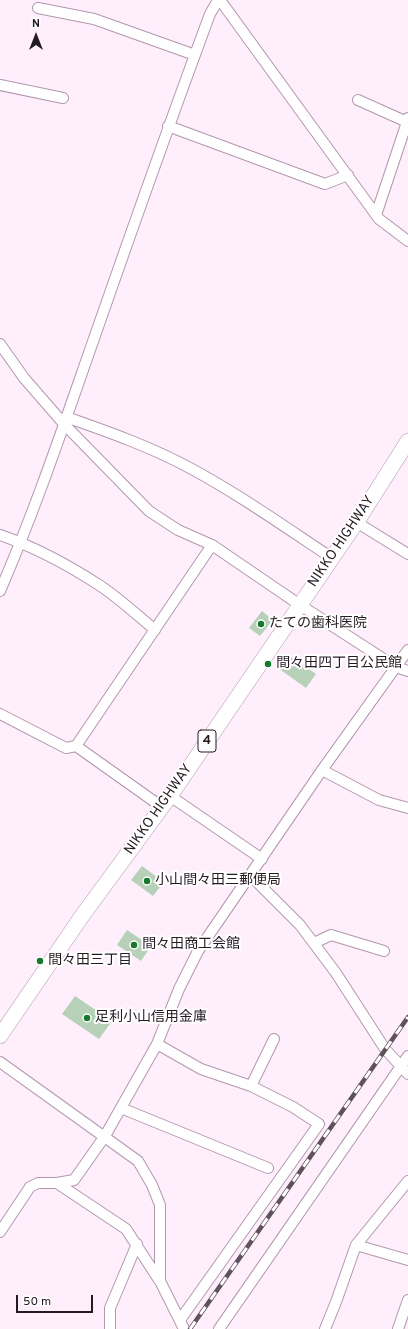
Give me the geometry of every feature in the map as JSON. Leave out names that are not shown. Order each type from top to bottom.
[{"type":"highway","name":"NIKKO HIGHWAY","points":[[0,1036],[82,916],[166,802],[332,558],[408,442]]},
{"type":"street","points":[[0,591],[21,542],[65,421],[168,126],[195,55],[219,0]]},
{"type":"street","points":[[219,0],[379,219],[408,241]]},
{"type":"street","points":[[38,8],[94,19],[195,55]]},
{"type":"street","points":[[0,85],[63,98]]},
{"type":"street","points":[[358,100],[407,120],[376,215]]},
{"type":"street","points":[[168,126],[325,184],[348,175]]},
{"type":"street","points":[[0,344],[24,378],[149,511],[178,530],[212,545],[300,605],[396,667],[408,671]]},
{"type":"street","points":[[65,421],[120,436],[189,468],[224,487],[332,558]]},
{"type":"street","points":[[356,522],[408,554]]},
{"type":"street","points":[[0,535],[21,542],[100,586],[155,630]]},
{"type":"street","points":[[76,746],[212,545]]},
{"type":"street","points":[[0,1232],[30,1187],[38,1183],[57,1183],[74,1180],[105,1136],[157,1044],[179,989],[198,950],[322,770],[408,650]]},
{"type":"street","points":[[0,714],[66,748],[76,746],[262,859]]},
{"type":"street","points":[[322,770],[379,800],[408,808]]},
{"type":"street","points":[[250,875],[300,925],[336,973],[385,1050],[408,1074]]},
{"type":"street","points":[[314,944],[331,935],[384,950]]},
{"type":"street","points":[[251,1086],[274,1039]]},
{"type":"street","points":[[57,1183],[126,1229],[160,1282],[182,1325],[319,1124],[293,1107],[251,1086],[201,1069],[157,1044]]},
{"type":"street","points":[[219,1329],[408,1056]]},
{"type":"street","points":[[0,1062],[138,1161],[152,1185],[160,1205],[160,1282]]},
{"type":"street","points":[[121,1108],[268,1168]]},
{"type":"street","points":[[325,1329],[356,1245],[408,1181]]},
{"type":"street","points":[[110,1329],[110,1308],[137,1244]]},
{"type":"street","points":[[356,1245],[408,1260]]},
{"type":"street","points":[[398,1329],[408,1300]]},
{"type":"building","name":"たての歯科医院","points":[[262,611],[273,620],[260,636],[249,628]]},
{"type":"building","points":[[288,655],[316,674],[306,688],[278,668]]},
{"type":"building","name":"小山間々田三郵便局","points":[[142,866],[164,882],[153,896],[131,880]]},
{"type":"building","name":"間々田商工会館","points":[[127,930],[151,946],[141,961],[117,945]]},
{"type":"building","name":"足利小山信用金庫","points":[[75,996],[112,1021],[99,1039],[62,1014]]},
{"type":"railway","points":[[190,1329],[408,1017]]},
{"type":"place","name":"たての歯科医院","points":[[261,624]]},
{"type":"place","name":"間々田四丁目公民館","points":[[268,664]]},
{"type":"place","name":"小山間々田三郵便局","points":[[147,881]]},
{"type":"place","name":"間々田商工会館","points":[[134,945]]},
{"type":"place","name":"間々田三丁目","points":[[40,961]]},
{"type":"place","name":"足利小山信用金庫","points":[[87,1018]]}]
